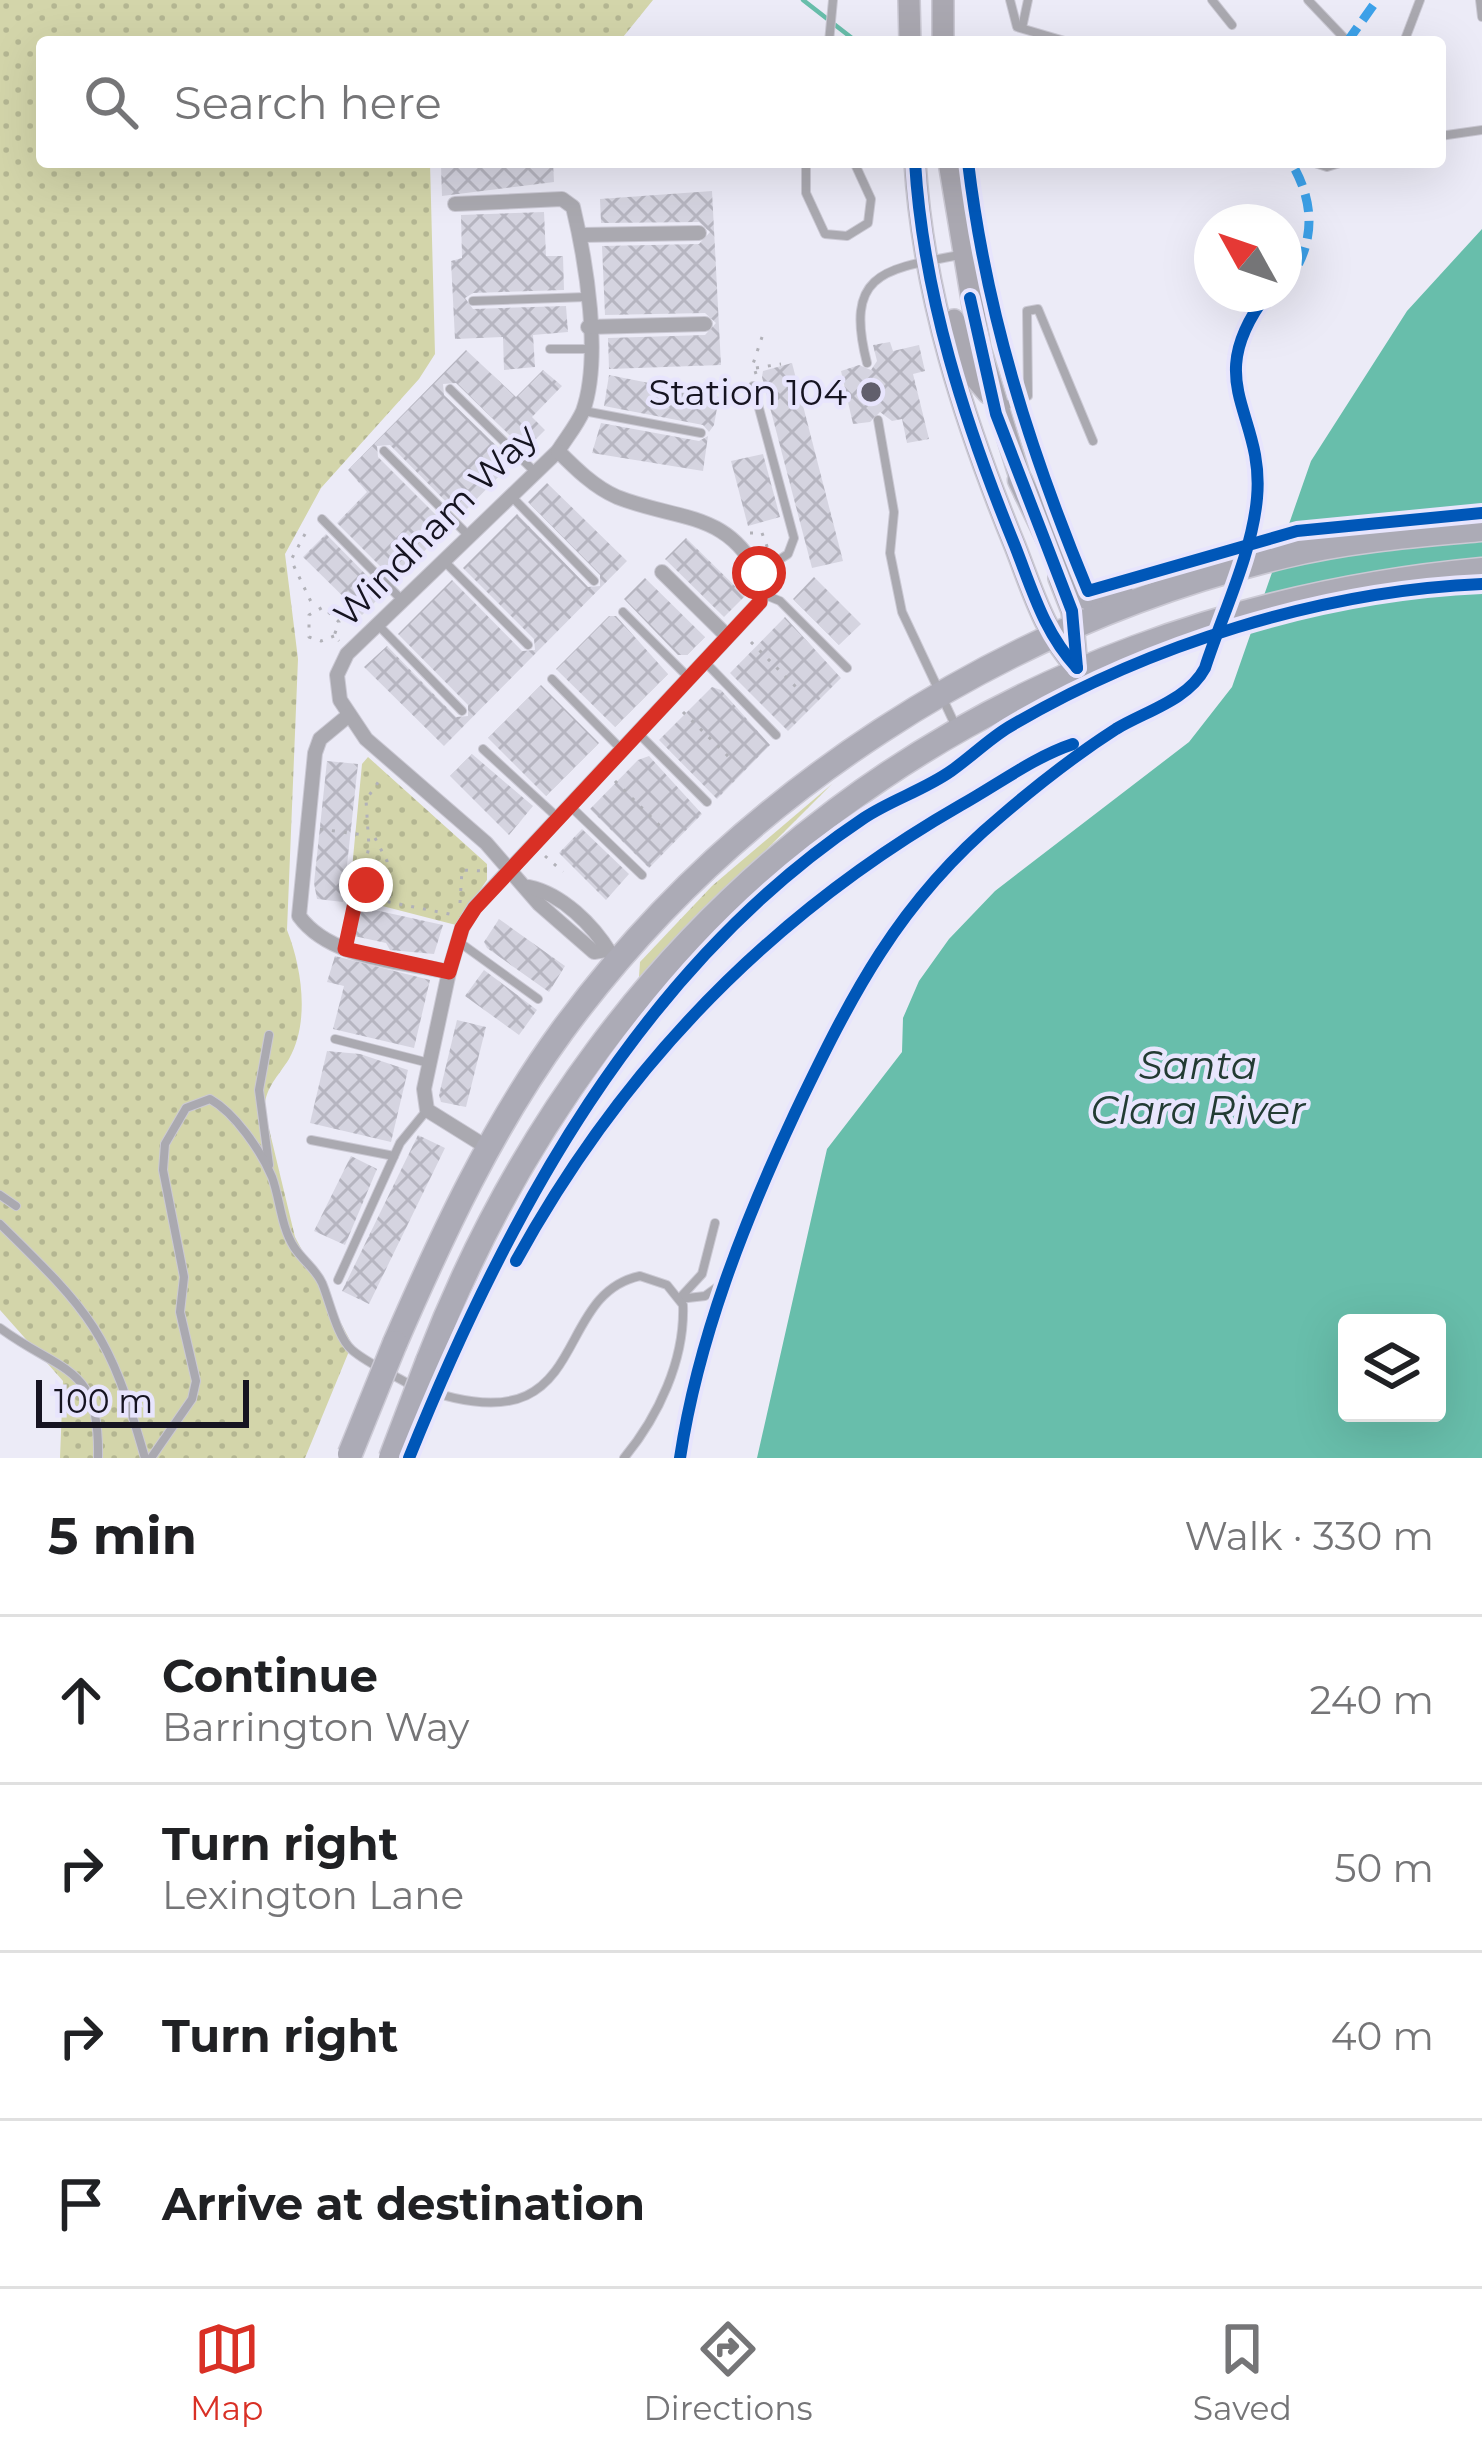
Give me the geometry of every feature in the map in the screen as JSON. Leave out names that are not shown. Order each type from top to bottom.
[{"type":"main road","points":[[909,0],[910,36]]},
{"type":"main road","points":[[943,0],[943,36]]},
{"type":"main road","points":[[916,168],[937,304],[971,434],[1078,668]]},
{"type":"main road","points":[[950,168],[993,404],[1072,611],[1061,633]]},
{"type":"main road","points":[[937,304],[950,308],[970,372],[993,404]]},
{"type":"main road","points":[[1020,480],[1073,590],[1084,599],[1096,601],[1160,580],[1187,584]]},
{"type":"main road","points":[[349,1456],[445,1227],[488,1148],[612,956],[736,839],[812,777],[940,694],[1061,633],[1187,584],[1286,555],[1482,529]]},
{"type":"main road","points":[[391,1458],[458,1284],[549,1115],[621,1015],[706,922],[878,779],[958,730],[1078,668],[1175,632],[1335,589],[1482,569]]},
{"type":"main road","points":[[497,1209],[512,1149],[559,1072],[628,981],[612,956]]},
{"type":"street","name":"Windham Way","points":[[349,715],[340,700],[337,675],[347,654],[558,451],[582,411],[590,349],[573,207],[562,199],[455,204]]},
{"type":"street","points":[[580,236],[699,233]]},
{"type":"street","points":[[588,327],[705,324]]},
{"type":"street","points":[[488,1148],[428,1110],[424,1089],[458,941],[475,908],[760,602],[761,593],[759,573],[735,540],[697,516],[618,497],[591,482],[558,451]]},
{"type":"street","points":[[662,572],[727,637]]},
{"type":"street","points":[[449,972],[320,940],[299,916],[296,901],[320,739],[349,715],[382,754],[486,843],[509,870],[529,887],[548,891],[603,937],[612,956]]},
{"type":"lane","points":[[830,36],[833,0]]},
{"type":"lane","points":[[1010,0],[1010,15],[1022,28],[1048,36]]},
{"type":"lane","points":[[1022,28],[1028,0]]},
{"type":"lane","points":[[1212,0],[1232,25]]},
{"type":"lane","points":[[1308,0],[1342,36]]},
{"type":"lane","points":[[1406,36],[1420,0]]},
{"type":"lane","points":[[1480,0],[1482,17]]},
{"type":"lane","points":[[1446,135],[1482,130]]},
{"type":"lane","points":[[806,168],[806,194],[826,234],[848,236],[868,223],[872,199],[857,168]]},
{"type":"lane","points":[[867,364],[857,314],[861,298],[884,271],[962,254]]},
{"type":"lane","points":[[473,301],[586,297]]},
{"type":"lane","points":[[993,404],[1028,396],[1028,311],[1038,310],[1093,441]]},
{"type":"lane","points":[[550,350],[590,349]]},
{"type":"lane","points":[[753,386],[794,538],[788,554],[759,573]]},
{"type":"lane","points":[[450,389],[536,472]]},
{"type":"lane","points":[[582,411],[701,433]]},
{"type":"lane","points":[[878,420],[895,512],[890,553],[902,612],[958,730]]},
{"type":"lane","points":[[384,451],[469,536]]},
{"type":"lane","points":[[511,496],[594,581]]},
{"type":"lane","points":[[322,520],[402,601]]},
{"type":"lane","points":[[444,560],[528,645]]},
{"type":"lane","points":[[761,593],[780,601],[847,668]]},
{"type":"lane","points":[[623,611],[688,677]]},
{"type":"lane","points":[[378,625],[462,711]]},
{"type":"lane","points":[[704,661],[776,735]]},
{"type":"lane","points":[[552,679],[620,748]]},
{"type":"lane","points":[[636,731],[707,802]]},
{"type":"lane","points":[[483,749],[556,816]]},
{"type":"lane","points":[[568,803],[642,875]]},
{"type":"lane","points":[[458,941],[538,999]]},
{"type":"lane","points":[[269,1035],[259,1104],[270,1173],[295,1249],[316,1269],[349,1348],[439,1403],[473,1416]]},
{"type":"lane","points":[[335,1039],[429,1063]]},
{"type":"lane","points":[[148,1458],[192,1399],[196,1381],[180,1312],[184,1277],[163,1170],[174,1122],[197,1100],[210,1099],[237,1123],[270,1173]]},
{"type":"lane","points":[[338,1280],[394,1156],[428,1110]]},
{"type":"lane","points":[[311,1140],[394,1156]]},
{"type":"lane","points":[[0,1195],[16,1207]]},
{"type":"lane","points":[[679,1299],[702,1274],[715,1223]]},
{"type":"lane","points":[[0,1224],[68,1288],[102,1332],[115,1357],[148,1458]]},
{"type":"lane","points":[[558,1388],[611,1288],[640,1276],[667,1285],[679,1299],[683,1321],[661,1400],[623,1458]]},
{"type":"lane","points":[[679,1299],[705,1296],[728,1280]]},
{"type":"lane","points":[[0,1328],[59,1362],[87,1388],[99,1415],[98,1458]]},
{"type":"path","points":[[764,331],[756,371],[782,364]]},
{"type":"path","points":[[749,533],[762,533],[768,549]]},
{"type":"path","points":[[305,534],[291,560],[315,610]]},
{"type":"path","points":[[315,610],[336,615],[334,636]]},
{"type":"path","points":[[315,610],[306,622],[310,637],[321,641],[334,636]]},
{"type":"path","points":[[334,636],[340,642]]},
{"type":"path","points":[[751,642],[801,692]]},
{"type":"path","points":[[682,712],[730,759]]},
{"type":"path","points":[[345,949],[369,842],[366,800],[381,778]]},
{"type":"path","points":[[615,782],[662,828]]},
{"type":"path","points":[[309,828],[375,838],[387,862],[390,902]]},
{"type":"path","points":[[369,842],[375,838]]},
{"type":"path","points":[[544,856],[563,872]]},
{"type":"path","points":[[461,905],[462,870],[484,871]]},
{"type":"path","points":[[363,878],[370,892],[390,902],[455,915]]},
{"type":"path","points":[[356,898],[370,892]]},
{"type":"shaded area","points":[[0,0],[653,0],[624,36],[36,36],[36,168],[430,168],[435,354],[419,379],[321,488],[285,554],[298,659],[287,930],[297,961],[302,1012],[296,1044],[270,1087],[264,1108],[295,1237],[352,1344],[305,1458],[60,1458],[63,1381],[0,1310]]},
{"type":"shaded area","points":[[368,757],[487,864],[487,880],[456,925],[363,901],[347,921],[362,764]]},
{"type":"shaded area","points":[[832,784],[639,977],[640,962],[712,886]]},
{"type":"water","name":"Santa Clara River","points":[[1482,229],[1482,1458],[757,1458],[827,1149],[902,1052],[903,1018],[919,981],[949,939],[995,891],[1189,742],[1232,687],[1311,461],[1407,311]]},
{"type":"building","points":[[441,168],[553,168],[554,182],[442,196]]},
{"type":"building","points":[[712,191],[721,365],[609,369],[608,338],[705,335],[716,323],[705,313],[605,315],[602,246],[699,244],[710,232],[699,222],[601,223],[600,199]]},
{"type":"building","points":[[544,212],[546,256],[563,256],[564,290],[473,293],[465,298],[473,309],[566,306],[568,332],[533,335],[535,367],[504,370],[503,337],[455,339],[451,261],[462,258],[461,215]]},
{"type":"building","name":"Station 104","points":[[890,342],[893,351],[919,345],[925,371],[913,374],[929,439],[907,443],[902,419],[892,421],[880,412],[870,422],[853,424],[841,371],[859,365],[871,370],[877,361],[873,345]]},
{"type":"building","points":[[466,350],[516,397],[543,370],[562,386],[532,417],[545,430],[525,450],[456,383],[443,384],[444,395],[513,462],[460,516],[390,445],[377,446],[378,457],[448,527],[395,581],[337,523],[367,492],[348,470]]},
{"type":"building","points":[[792,363],[843,561],[812,568],[762,377],[763,371]]},
{"type":"building","points":[[609,375],[719,397],[714,425],[709,432],[703,425],[604,406]]},
{"type":"building","points":[[601,423],[699,441],[708,436],[703,471],[592,453]]},
{"type":"building","points":[[763,454],[780,517],[748,526],[731,461]]},
{"type":"building","points":[[547,483],[627,561],[444,746],[364,667],[387,646],[456,717],[468,716],[468,705],[398,634],[452,580],[522,651],[535,650],[534,639],[463,568],[517,514],[588,587],[600,586],[600,575],[528,502]]},
{"type":"building","points":[[326,534],[384,593],[362,615],[303,557]]},
{"type":"building","points":[[686,538],[745,596],[724,617],[665,559]]},
{"type":"building","points":[[814,577],[861,624],[839,645],[793,599]]},
{"type":"building","points":[[645,578],[705,637],[687,655],[678,655],[624,599]]},
{"type":"building","points":[[609,616],[616,616],[668,674],[615,727],[556,669]]},
{"type":"building","points":[[785,617],[841,678],[788,731],[730,673]]},
{"type":"building","points":[[541,685],[599,743],[546,796],[488,738]]},
{"type":"building","points":[[712,687],[721,690],[770,745],[717,799],[659,740]]},
{"type":"building","points":[[472,754],[533,806],[509,835],[450,776]]},
{"type":"building","points":[[649,756],[702,814],[649,868],[590,809],[638,760]]},
{"type":"building","points":[[327,761],[358,764],[343,902],[317,899],[314,883]]},
{"type":"building","points":[[582,829],[629,874],[606,900],[559,853]]},
{"type":"building","points":[[361,907],[443,925],[434,954],[390,950],[386,943],[354,936]]},
{"type":"building","points":[[499,919],[565,966],[549,992],[487,948],[484,942]]},
{"type":"building","points":[[335,956],[430,980],[414,1048],[333,1029],[344,986],[327,982]]},
{"type":"building","points":[[484,970],[537,1010],[519,1035],[465,996]]},
{"type":"building","points":[[457,1020],[486,1027],[466,1107],[441,1102],[439,1095]]},
{"type":"building","points":[[327,1051],[360,1054],[408,1070],[391,1142],[310,1123]]},
{"type":"building","points":[[418,1135],[445,1148],[369,1304],[342,1291]]},
{"type":"building","points":[[351,1156],[377,1169],[345,1245],[314,1231]]},
{"type":"waterway","points":[[803,0],[849,36]]},
{"type":"marked path","points":[[1351,36],[1377,0]]},
{"type":"marked path","points":[[1294,168],[1308,210],[1302,257]]},
{"type":"cycle path","points":[[916,168],[927,261],[963,406],[1040,611],[1077,668]]},
{"type":"cycle path","points":[[969,168],[986,273],[1013,381],[1088,591],[1297,531],[1482,513]]},
{"type":"cycle path","points":[[970,298],[996,414],[1072,611],[1077,668]]},
{"type":"cycle path","points":[[680,1458],[698,1369],[741,1239],[816,1070],[880,953],[933,883],[1000,817],[1101,739],[1177,697],[1205,668],[1243,562],[1257,498],[1257,468],[1236,375],[1238,352],[1255,312]]},
{"type":"cycle path","points":[[409,1458],[490,1277],[589,1103],[647,1022],[712,947],[784,879],[864,818],[941,778],[1009,727],[1119,671],[1237,627],[1298,611],[1359,598],[1482,584]]},
{"type":"cycle path","points":[[516,1261],[558,1190],[653,1061],[765,946],[892,848],[1030,764],[1073,744]]},
{"type":"place","name":"Station 104","points":[[871,392]]},
{"type":"route","points":[[366,885],[370,892],[358,893],[345,949],[449,972],[462,928],[475,908],[760,602],[763,584],[759,573]]}]
